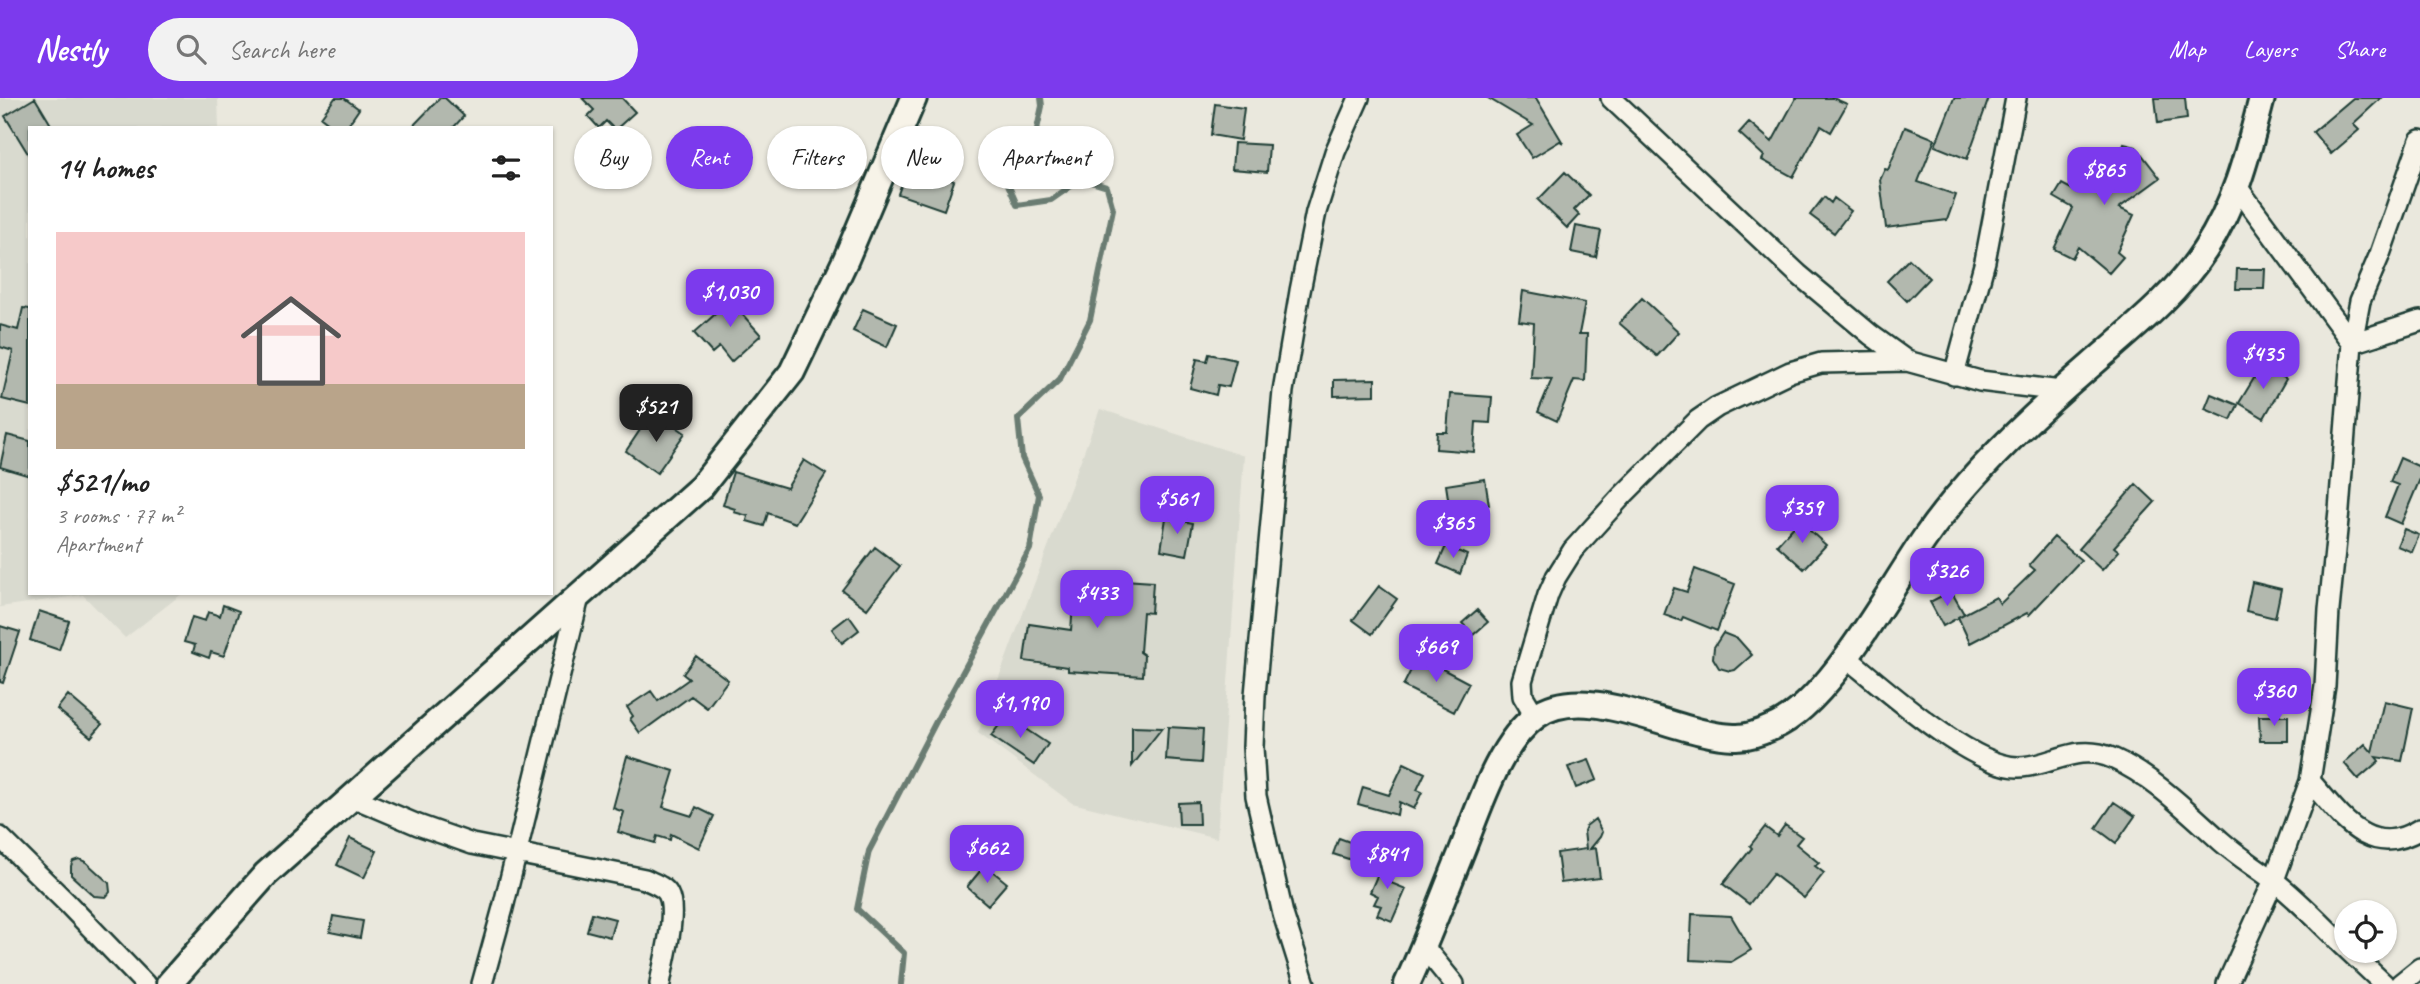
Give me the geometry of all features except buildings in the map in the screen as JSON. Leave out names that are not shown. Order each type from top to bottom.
[{"type":"street","points":[[169,984],[266,874],[701,486],[780,388],[802,352],[846,258],[914,98]]},
{"type":"street","points":[[1305,984],[1283,914],[1256,796],[1253,747],[1255,695],[1283,391],[1300,291],[1316,212],[1335,152],[1359,98]]},
{"type":"street","points":[[1611,98],[1798,274],[1861,327],[1907,361]]},
{"type":"street","points":[[1954,375],[1984,261],[2016,98]]},
{"type":"street","points":[[1407,984],[1496,772],[1516,736],[1535,716],[1549,707],[1591,704],[1616,707],[1707,734],[1737,738],[1776,727],[1810,702],[1846,657],[1947,510],[2009,442],[2061,391],[2150,313],[2184,279],[2206,249],[2238,188],[2262,98]]},
{"type":"street","points":[[2227,984],[2274,880],[2310,781],[2325,686],[2352,343],[2360,301],[2385,242],[2420,140]]},
{"type":"street","points":[[2238,188],[2352,343]]},
{"type":"street","points":[[2352,343],[2420,321]]},
{"type":"street","points":[[1535,716],[1523,696],[1521,681],[1556,577],[1573,550],[1622,496],[1688,430],[1717,407],[1800,369],[1841,360],[1907,361],[1954,375],[2061,391]]},
{"type":"street","points":[[482,984],[580,593]]},
{"type":"street","points":[[1846,657],[1951,738],[1981,756],[2003,765],[2019,768],[2065,755],[2094,753],[2112,758],[2161,790],[2241,858],[2274,880],[2334,938]]},
{"type":"street","points":[[2310,781],[2355,830],[2370,838],[2386,841],[2409,836],[2420,829]]},
{"type":"street","points":[[352,797],[444,835],[516,855],[645,879],[659,886],[667,893],[670,922],[660,984]]},
{"type":"street","points":[[0,837],[145,984]]},
{"type":"street","points":[[1424,947],[1454,984]]},
{"type":"street","points":[[2361,963],[2384,984]]},
{"type":"street","points":[[2400,984],[2420,968]]},
{"type":"shaded area","points":[[0,98],[218,98],[219,126],[28,126],[28,595],[83,595],[0,607]]},
{"type":"shaded area","points":[[1100,409],[1244,456],[1217,838],[1072,803],[978,733]]},
{"type":"shaded area","points":[[83,595],[180,595],[125,638]]},
{"type":"waterway","points":[[901,984],[904,953],[857,909],[869,851],[1030,549],[1039,495],[1022,458],[1018,419],[1060,379],[1090,320],[1113,209],[1107,187],[1081,179],[1051,200],[1017,205],[1007,182],[1029,166],[1042,106],[1041,98]]}]
